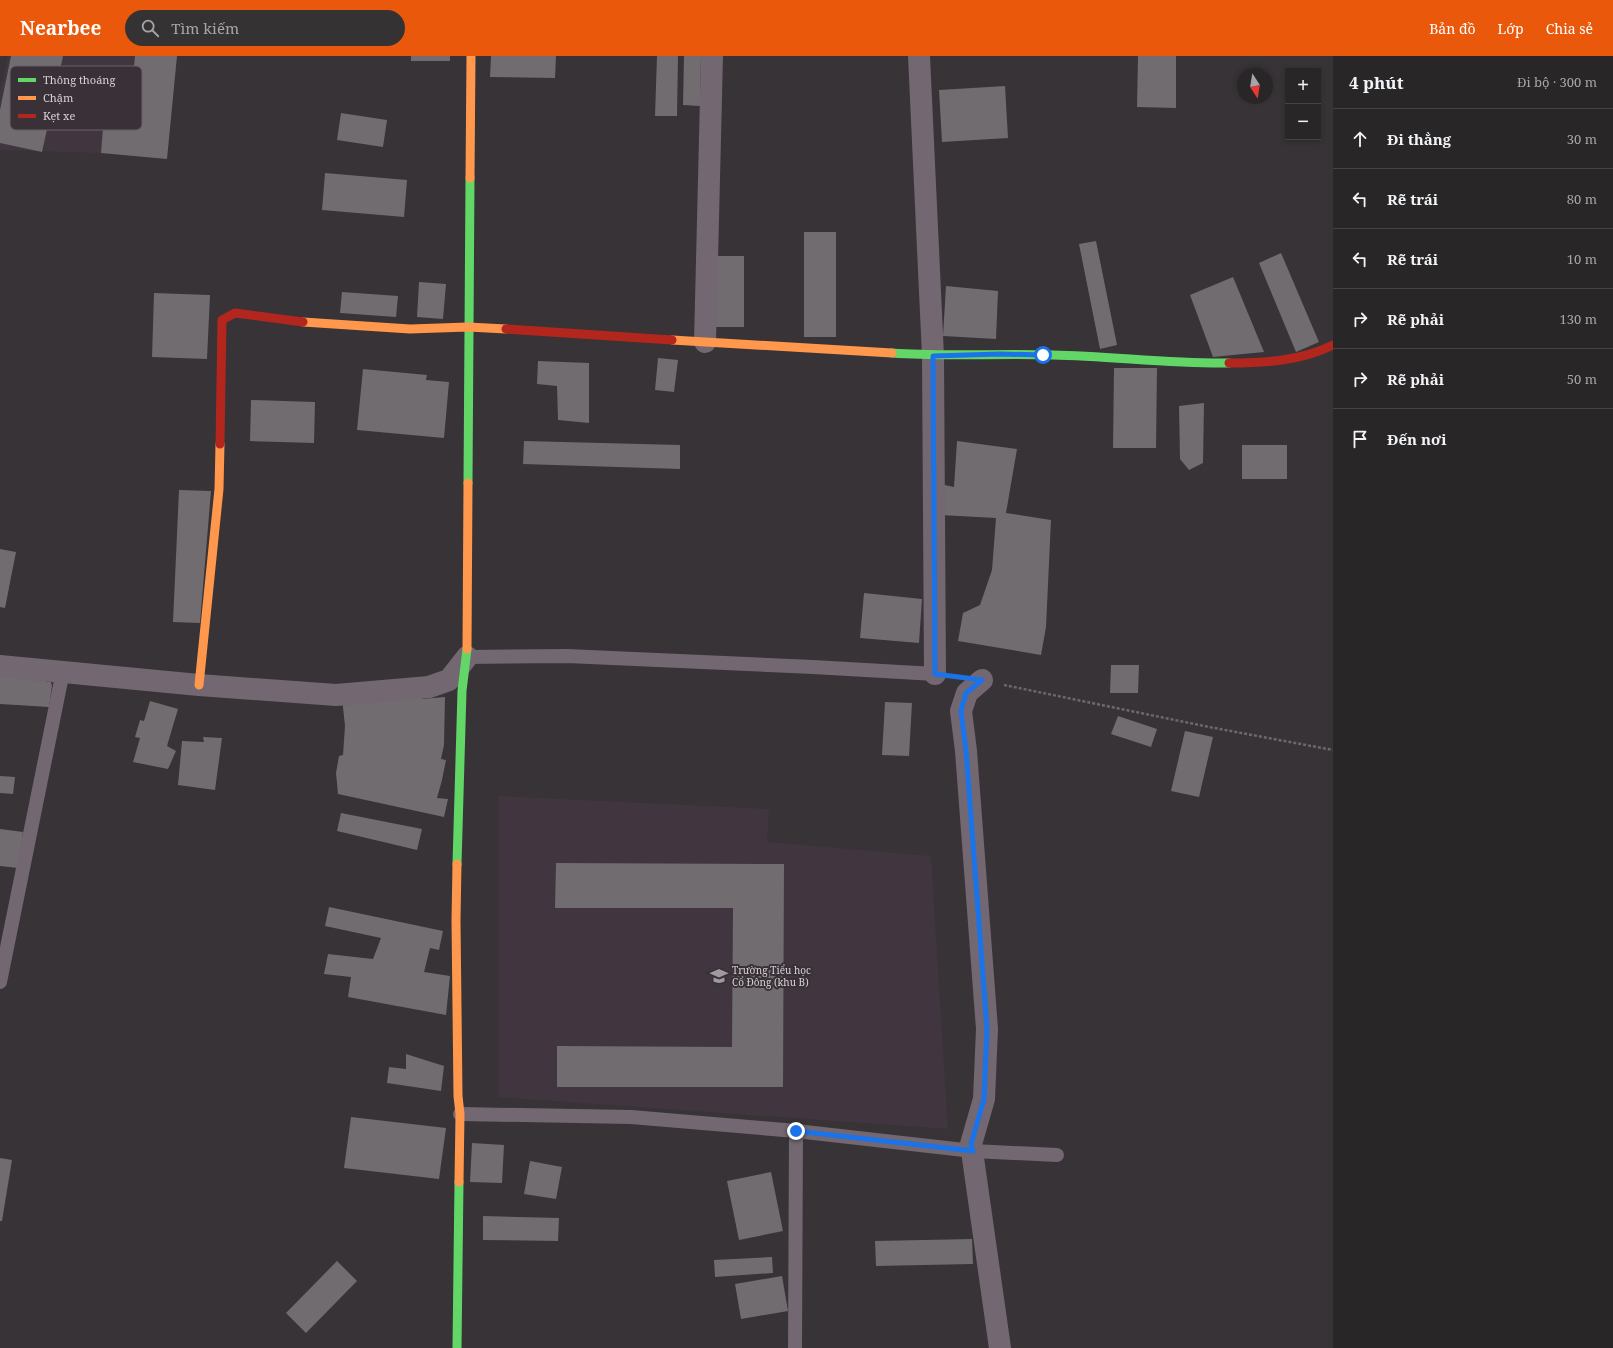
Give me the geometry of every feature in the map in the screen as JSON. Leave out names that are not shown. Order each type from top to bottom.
[{"type":"street","points":[[456,1348],[460,1114],[458,1096],[456,920],[462,691],[467,657],[471,56]]},
{"type":"street","points":[[705,342],[712,56]]},
{"type":"street","points":[[919,56],[933,356],[935,674]]},
{"type":"street","points":[[199,685],[220,489],[222,320],[235,312],[290,321],[352,326],[410,329],[468,327],[933,356],[1000,354],[1091,356],[1170,362],[1227,364],[1287,360],[1319,352],[1333,344]]},
{"type":"street","points":[[0,666],[199,685],[336,695],[429,687],[449,680],[467,657]]},
{"type":"street","points":[[982,680],[966,693],[961,711],[966,751],[987,1029],[984,1099],[971,1144],[1000,1348]]},
{"type":"lane","points":[[467,657],[567,656],[935,674]]},
{"type":"lane","points":[[0,982],[63,671]]},
{"type":"lane","points":[[460,1114],[631,1117],[796,1131],[973,1151],[1057,1155]]},
{"type":"lane","points":[[795,1348],[796,1131]]},
{"type":"path","points":[[982,680],[1209,727],[1333,750]]},
{"type":"shaded area","points":[[8,56],[177,56],[167,159],[101,153],[0,150],[0,92]]},
{"type":"shaded area","name":"Trường Tiểu học Cổ Đông (khu B)","points":[[499,796],[769,809],[767,842],[931,856],[948,1129],[499,1097]]},
{"type":"building","points":[[11,56],[63,56],[61,66],[10,66],[10,130],[47,130],[42,152],[0,143],[0,110]]},
{"type":"building","points":[[135,56],[177,56],[167,159],[101,153],[103,130],[142,130],[142,66],[134,66]]},
{"type":"building","points":[[411,56],[450,56],[450,61],[411,61]]},
{"type":"building","points":[[491,56],[556,56],[555,78],[490,77]]},
{"type":"building","points":[[657,56],[678,56],[677,116],[655,116]]},
{"type":"building","points":[[684,56],[701,56],[700,106],[683,105]]},
{"type":"building","points":[[1138,56],[1176,56],[1176,108],[1137,107]]},
{"type":"building","points":[[1005,86],[1008,138],[942,142],[939,90]]},
{"type":"building","points":[[341,113],[387,120],[383,147],[337,140]]},
{"type":"building","points":[[325,173],[407,180],[404,217],[322,210]]},
{"type":"building","points":[[804,232],[836,232],[836,337],[804,337]]},
{"type":"building","points":[[1096,241],[1117,345],[1100,349],[1079,244]]},
{"type":"building","points":[[1281,253],[1319,342],[1296,352],[1259,263]]},
{"type":"building","points":[[713,256],[744,256],[744,327],[712,327]]},
{"type":"building","points":[[1233,277],[1264,352],[1213,357],[1190,295]]},
{"type":"building","points":[[419,282],[446,284],[443,319],[417,317]]},
{"type":"building","points":[[946,286],[998,291],[996,339],[943,336]]},
{"type":"building","points":[[342,292],[398,296],[396,317],[340,313]]},
{"type":"building","points":[[154,293],[210,295],[207,359],[152,357]]},
{"type":"building","points":[[658,358],[678,360],[674,392],[655,390]]},
{"type":"building","points":[[538,361],[589,363],[589,423],[558,420],[557,386],[537,384]]},
{"type":"building","points":[[1114,368],[1157,368],[1156,448],[1113,448]]},
{"type":"building","points":[[363,369],[427,375],[426,380],[449,382],[444,438],[357,430]]},
{"type":"building","points":[[251,400],[315,402],[314,443],[250,441]]},
{"type":"building","points":[[1204,403],[1203,463],[1189,470],[1180,459],[1179,406]]},
{"type":"building","points":[[524,441],[680,445],[680,469],[523,464]]},
{"type":"building","points":[[957,441],[1017,449],[1006,513],[1051,520],[1046,627],[1041,655],[958,641],[963,613],[980,605],[992,570],[996,518],[940,515],[940,484],[954,487]]},
{"type":"building","points":[[1242,445],[1287,445],[1287,479],[1242,479]]},
{"type":"building","points":[[179,490],[211,491],[200,623],[173,622]]},
{"type":"building","points":[[0,549],[16,552],[5,608],[0,607]]},
{"type":"building","points":[[864,593],[922,599],[919,643],[860,638]]},
{"type":"building","points":[[1111,665],[1139,665],[1138,693],[1110,693]]},
{"type":"building","points":[[0,674],[51,682],[52,686],[49,707],[0,704]]},
{"type":"building","points":[[423,696],[422,699],[445,697],[444,745],[441,759],[446,760],[437,798],[448,799],[444,817],[338,794],[336,773],[339,756],[343,755],[345,726],[342,698]]},
{"type":"building","points":[[150,701],[178,709],[167,746],[176,751],[168,769],[133,762],[140,738],[135,737],[140,720],[144,721]]},
{"type":"building","points":[[885,702],[912,703],[909,756],[882,755]]},
{"type":"building","points":[[1118,716],[1157,729],[1151,747],[1111,734]]},
{"type":"building","points":[[1185,731],[1213,737],[1199,797],[1171,791]]},
{"type":"building","points":[[203,737],[222,738],[215,790],[178,785],[182,741],[204,742]]},
{"type":"building","points":[[0,776],[15,777],[13,794],[0,793]]},
{"type":"building","points":[[341,813],[422,829],[417,850],[337,831]]},
{"type":"building","points":[[0,829],[23,832],[18,868],[0,866]]},
{"type":"building","points":[[556,863],[784,864],[783,1087],[557,1087],[557,1046],[732,1047],[733,908],[555,908]]},
{"type":"building","points":[[329,907],[443,931],[439,950],[430,948],[424,972],[450,976],[446,1015],[348,997],[351,977],[324,974],[328,954],[373,959],[381,938],[325,926]]},
{"type":"building","points":[[406,1054],[444,1066],[441,1091],[387,1083],[389,1067],[406,1069]]},
{"type":"building","points":[[351,1117],[446,1128],[439,1179],[344,1168]]},
{"type":"building","points":[[472,1143],[504,1145],[502,1183],[470,1182]]},
{"type":"building","points":[[0,1158],[12,1160],[2,1221],[0,1221]]},
{"type":"building","points":[[530,1161],[562,1167],[556,1199],[524,1194]]},
{"type":"building","points":[[771,1172],[783,1231],[739,1240],[727,1181]]},
{"type":"building","points":[[483,1216],[559,1218],[558,1241],[483,1240]]},
{"type":"building","points":[[972,1239],[973,1264],[876,1266],[875,1241]]},
{"type":"building","points":[[772,1257],[773,1273],[715,1277],[714,1260]]},
{"type":"building","points":[[337,1261],[357,1281],[306,1333],[286,1313]]},
{"type":"building","points":[[782,1276],[788,1311],[741,1319],[735,1284]]},
{"type":"traffic: fast","points":[[468,483],[470,178]]},
{"type":"traffic: fast","points":[[892,353],[932,355],[1053,355],[1229,363]]},
{"type":"traffic: fast","points":[[457,864],[462,691],[467,649]]},
{"type":"traffic: fast","points":[[457,1348],[459,1182]]},
{"type":"traffic: slow","points":[[470,178],[471,56]]},
{"type":"traffic: slow","points":[[303,322],[410,329],[468,327],[506,329]]},
{"type":"traffic: slow","points":[[672,340],[892,353]]},
{"type":"traffic: slow","points":[[199,685],[219,489],[220,444]]},
{"type":"traffic: slow","points":[[467,649],[468,483]]},
{"type":"traffic: slow","points":[[457,864],[456,920],[458,1096],[460,1114],[459,1182]]},
{"type":"traffic: jam","points":[[220,444],[222,320],[235,313],[303,322]]},
{"type":"traffic: jam","points":[[506,329],[672,340]]},
{"type":"traffic: jam","points":[[1229,363],[1269,362],[1295,358],[1308,355],[1333,345]]},
{"type":"place","name":"Trường Tiểu học Cổ Đông (khu B)","points":[[719,976]]},
{"type":"route","points":[[796,1131],[973,1151],[971,1144],[984,1099],[987,1029],[981,939],[974,874],[966,751],[961,711],[966,693],[982,680],[935,674],[933,356],[1000,354],[1043,355]]}]
